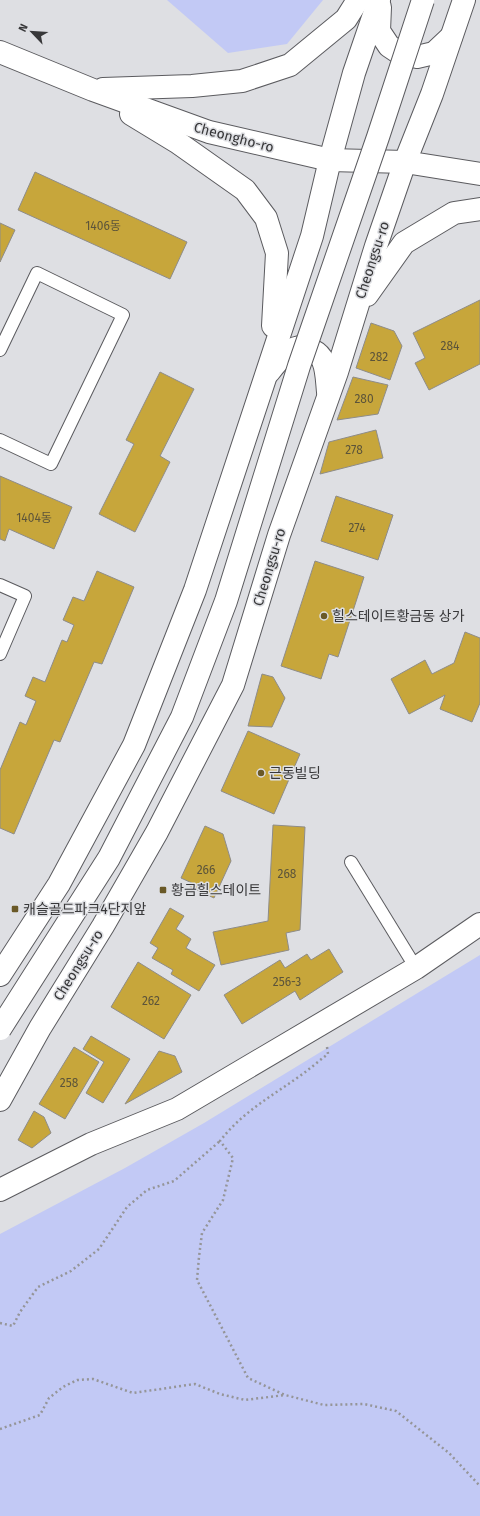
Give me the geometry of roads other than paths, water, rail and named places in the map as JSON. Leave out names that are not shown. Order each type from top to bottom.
[{"type":"main road","points":[[93,90],[192,86],[242,81],[290,65],[346,19],[358,0]]},
{"type":"main road","points":[[380,0],[379,31],[389,46],[401,54],[417,57],[434,53],[451,37]]},
{"type":"main road","points":[[0,975],[59,884],[134,745],[195,590],[270,358],[312,236],[330,160],[354,73],[380,0]]},
{"type":"main road","points":[[0,1029],[109,858],[182,717],[226,601],[299,366],[378,137],[423,0]]},
{"type":"main road","name":"Cheongsu-ro","points":[[0,1100],[40,1028],[103,926],[157,832],[233,685],[279,535],[337,372],[376,246],[405,162],[432,94],[464,0]]},
{"type":"main road","name":"Cheongho-ro","points":[[0,52],[93,90],[209,132],[330,160],[405,162],[480,174]]},
{"type":"main road","points":[[93,90],[177,142],[245,190],[266,218],[277,253],[270,358]]},
{"type":"main road","points":[[337,372],[368,292],[404,243],[454,213],[480,209]]},
{"type":"main road","points":[[263,380],[273,366],[290,350],[298,347],[308,348],[316,352],[323,361],[328,396]]},
{"type":"main road","points":[[0,1190],[91,1144],[177,1109],[416,968],[480,924]]},
{"type":"lane","points":[[0,350],[37,273],[123,315],[51,464],[0,440]]},
{"type":"lane","points":[[0,585],[25,596],[0,654]]},
{"type":"lane","points":[[351,862],[416,968]]},
{"type":"place","name":"힐스테이트황금동 상가","points":[[324,616]]},
{"type":"place","name":"근동빌딩","points":[[261,773]]},
{"type":"place","name":"황금힐스테이트","points":[[163,890]]},
{"type":"place","name":"캐슬골드파크4단지앞","points":[[15,909]]}]
